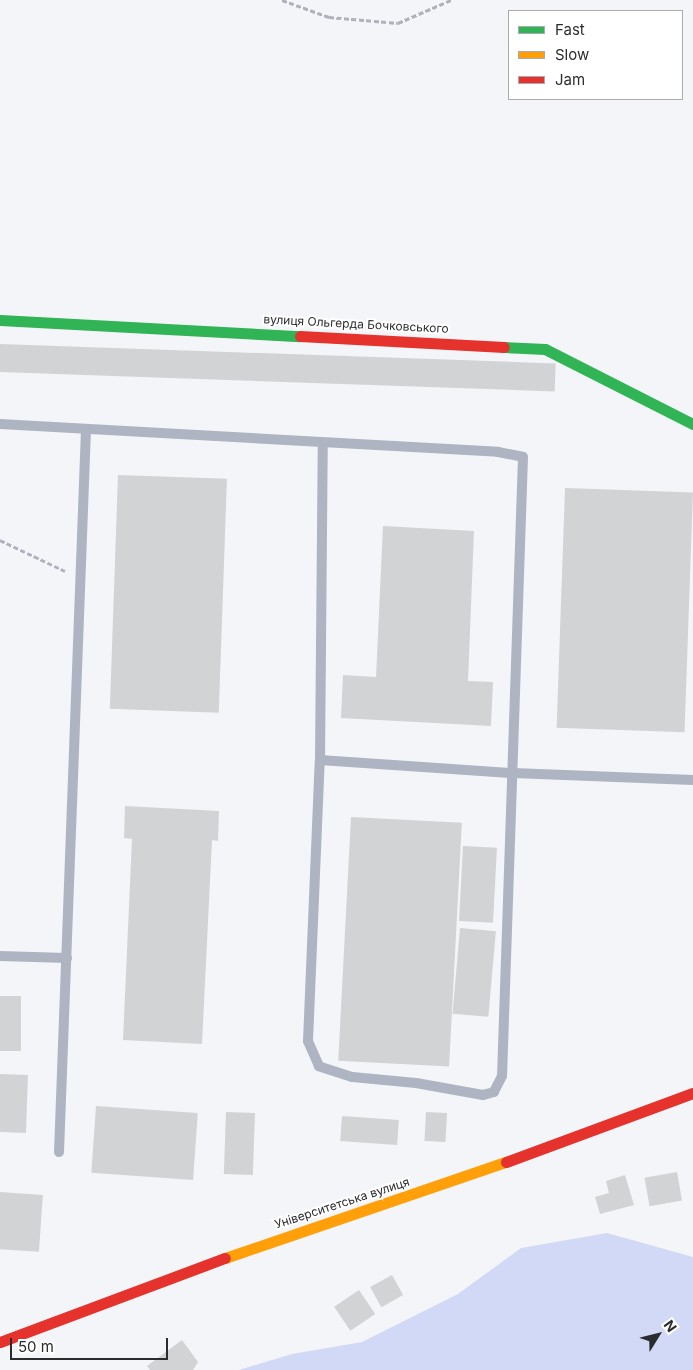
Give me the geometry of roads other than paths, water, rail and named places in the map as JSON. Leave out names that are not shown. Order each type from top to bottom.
[{"type":"street","name":"вулиця Ольгерда Бочковського","points":[[0,320],[545,349],[693,424]]},
{"type":"street","name":"Університетська вулиця","points":[[0,1342],[282,1237],[556,1146],[693,1093]]},
{"type":"lane","points":[[0,424],[322,444],[498,452],[523,457],[502,1076],[494,1092],[483,1095],[416,1083],[352,1077],[319,1066],[312,1056],[308,1041],[320,760],[322,444]]},
{"type":"lane","points":[[59,1152],[79,577],[86,430]]},
{"type":"lane","points":[[320,760],[513,773],[693,780]]},
{"type":"lane","points":[[0,956],[67,958]]}]
